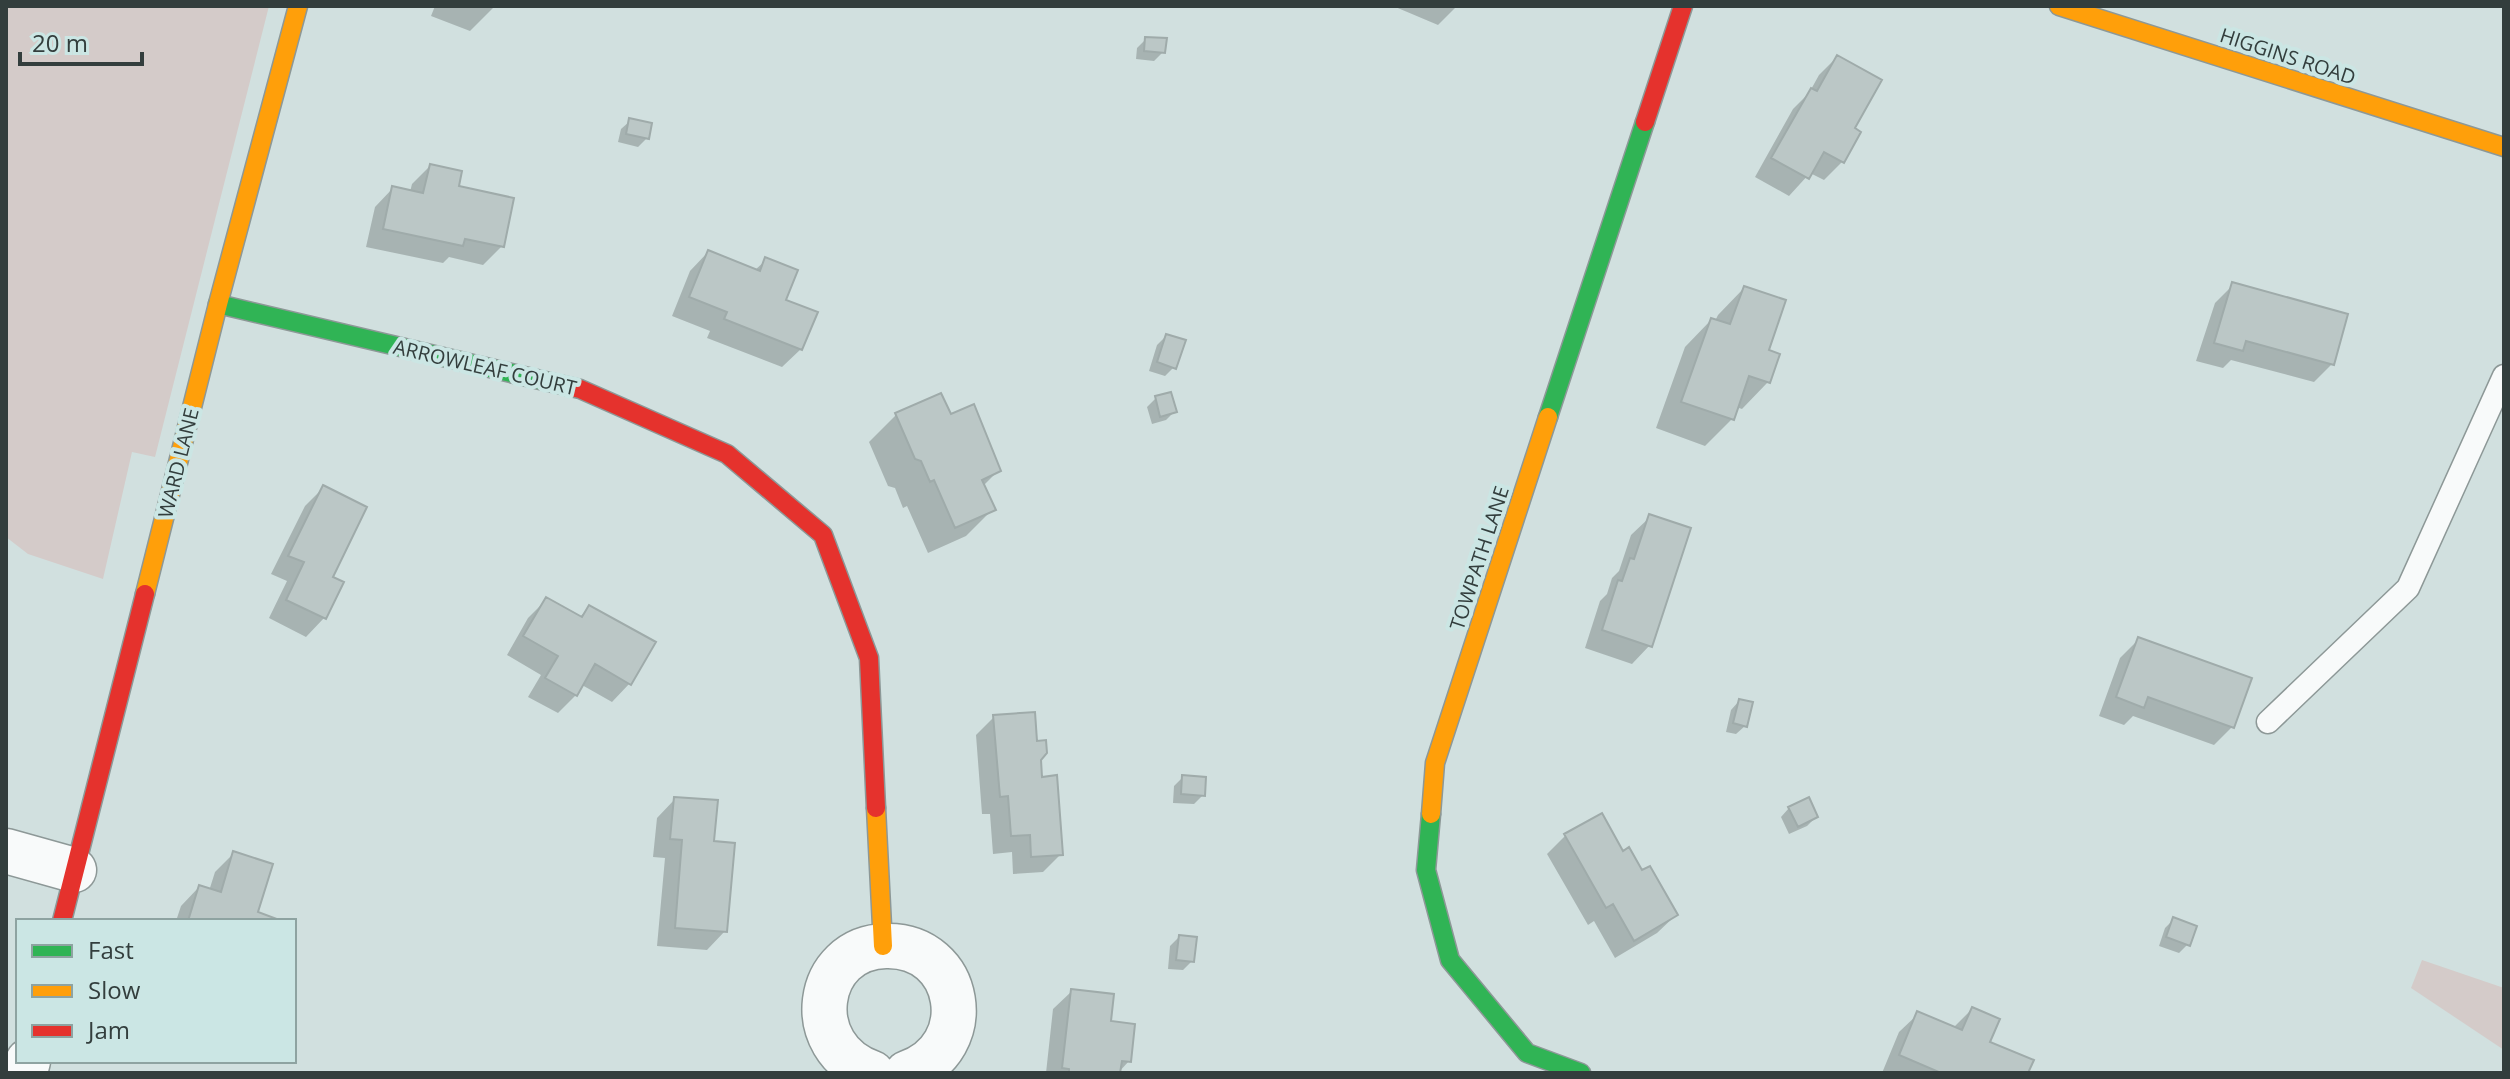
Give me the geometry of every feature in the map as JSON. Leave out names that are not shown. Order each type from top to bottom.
[{"type":"street","name":"WARD LANE","points":[[62,919],[218,304],[298,6]]},
{"type":"street","name":"TOWPATH LANE","points":[[1581,1073],[1527,1053],[1450,960],[1426,870],[1435,763],[1683,6]]},
{"type":"street","name":"HIGGINS ROAD","points":[[2063,7],[2504,147]]},
{"type":"street","name":"ARROWLEAF COURT","points":[[218,304],[580,389],[727,454],[823,535],[869,658],[883,946]]},
{"type":"street","points":[[6,851],[74,870]]},
{"type":"street","points":[[872,1073],[858,1068],[842,1056],[829,1039],[824,1019],[825,998],[832,978],[845,962],[862,951],[883,946],[905,947],[926,956],[942,972],[952,992],[955,1015],[949,1037],[937,1056],[919,1069],[907,1073]]},
{"type":"lane","points":[[2268,722],[2408,588],[2504,376]]},
{"type":"shaded area","points":[[6,6],[269,6],[155,457],[132,452],[103,579],[28,554],[6,537]]},
{"type":"shaded area","points":[[2422,960],[2504,988],[2504,1050],[2411,988]]},
{"type":"building","points":[[1145,37],[1167,38],[1165,53],[1144,51]]},
{"type":"building","points":[[1837,55],[1882,80],[1855,128],[1861,132],[1844,163],[1824,152],[1809,179],[1771,158],[1811,88],[1817,91]]},
{"type":"building","points":[[629,118],[652,123],[649,139],[626,134]]},
{"type":"building","points":[[430,164],[462,171],[459,186],[514,198],[504,247],[465,239],[463,246],[383,229],[392,186],[423,193]]},
{"type":"building","points":[[708,250],[760,271],[765,257],[798,270],[786,300],[818,312],[802,350],[724,319],[727,312],[689,297]]},
{"type":"building","points":[[2232,282],[2348,314],[2334,365],[2246,341],[2243,351],[2214,343]]},
{"type":"building","points":[[1744,286],[1786,300],[1769,350],[1780,354],[1770,383],[1749,376],[1734,420],[1681,402],[1711,318],[1730,324]]},
{"type":"building","points":[[1166,334],[1186,340],[1176,369],[1157,362]]},
{"type":"building","points":[[1171,392],[1177,412],[1160,417],[1155,396]]},
{"type":"building","points":[[941,393],[951,414],[974,404],[1001,471],[982,480],[996,510],[955,528],[934,480],[930,482],[921,461],[915,459],[895,413]]},
{"type":"building","points":[[323,485],[367,507],[333,577],[344,582],[326,619],[286,600],[304,562],[288,556]]},
{"type":"building","points":[[1649,514],[1691,528],[1652,647],[1602,630],[1618,580],[1622,581],[1630,558],[1634,559]]},
{"type":"building","points":[[546,597],[582,617],[589,605],[656,642],[631,685],[595,664],[577,696],[545,678],[558,656],[523,636]]},
{"type":"building","points":[[2138,637],[2252,678],[2234,728],[2148,697],[2144,708],[2116,697]]},
{"type":"building","points":[[1739,699],[1753,702],[1747,727],[1733,723]]},
{"type":"building","points":[[1035,712],[1037,741],[1046,740],[1047,753],[1041,760],[1042,777],[1057,775],[1063,855],[1031,857],[1030,835],[1011,836],[1008,796],[1000,797],[993,715]]},
{"type":"building","points":[[1182,775],[1206,777],[1205,796],[1181,794]]},
{"type":"building","points":[[674,797],[718,800],[714,841],[735,843],[727,932],[675,928],[682,840],[670,839]]},
{"type":"building","points":[[1809,797],[1818,817],[1798,827],[1788,807]]},
{"type":"building","points":[[1602,813],[1623,851],[1629,847],[1642,870],[1650,866],[1678,915],[1634,941],[1613,904],[1606,908],[1564,834]]},
{"type":"building","points":[[233,851],[273,864],[258,912],[277,919],[189,919],[199,885],[221,892]]},
{"type":"building","points":[[2173,917],[2197,926],[2190,946],[2166,937]]},
{"type":"building","points":[[1179,935],[1197,937],[1194,962],[1176,960]]},
{"type":"building","points":[[1071,989],[1114,994],[1111,1021],[1135,1024],[1131,1062],[1122,1061],[1120,1073],[1069,1073],[1069,1069],[1062,1068]]},
{"type":"building","points":[[1972,1007],[2000,1019],[1990,1042],[2034,1060],[2028,1073],[1941,1073],[1899,1055],[1917,1011],[1962,1030]]},
{"type":"traffic: fast","points":[[1548,417],[1645,122]]},
{"type":"traffic: fast","points":[[218,304],[549,382]]},
{"type":"traffic: fast","points":[[1431,814],[1426,870],[1450,960],[1527,1053],[1581,1073]]},
{"type":"traffic: slow","points":[[145,594],[298,6]]},
{"type":"traffic: slow","points":[[2059,6],[2504,147]]},
{"type":"traffic: slow","points":[[1431,814],[1435,763],[1548,417]]},
{"type":"traffic: slow","points":[[876,808],[883,946]]},
{"type":"traffic: jam","points":[[1645,122],[1683,6]]},
{"type":"traffic: jam","points":[[549,382],[580,389],[727,454],[823,535],[869,658],[876,808]]},
{"type":"traffic: jam","points":[[63,919],[145,594]]}]
